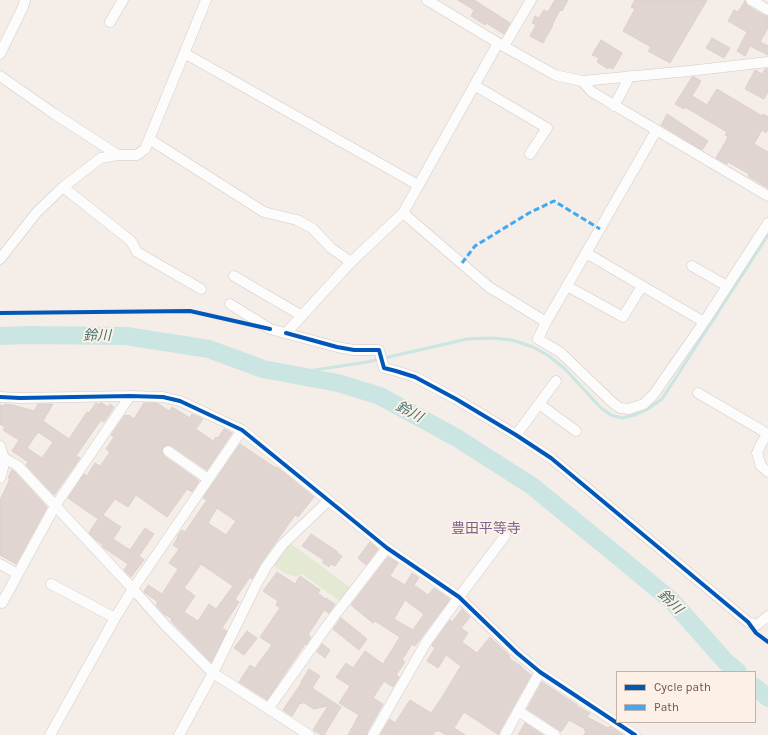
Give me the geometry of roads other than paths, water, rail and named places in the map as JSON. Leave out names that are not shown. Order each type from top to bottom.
[{"type":"street","points":[[0,54],[24,7],[25,0]]},
{"type":"street","points":[[110,22],[123,0]]},
{"type":"street","points":[[0,259],[37,212],[63,187],[101,158],[118,155],[137,155],[145,149],[206,0]]},
{"type":"street","points":[[427,0],[556,75],[582,81],[768,62]]},
{"type":"street","points":[[286,333],[351,262],[403,212],[474,85],[531,0]]},
{"type":"street","points":[[751,0],[768,10]]},
{"type":"street","points":[[184,53],[418,185]]},
{"type":"street","points":[[0,76],[52,113],[118,155]]},
{"type":"street","points":[[614,106],[630,76]]},
{"type":"street","points":[[582,81],[592,92],[614,106],[768,196]]},
{"type":"street","points":[[474,85],[547,128],[530,154]]},
{"type":"street","points":[[656,131],[546,322],[538,339],[560,352],[613,403],[620,408],[629,409],[644,404],[654,394],[704,322],[768,224]]},
{"type":"street","points":[[149,139],[264,212],[297,220],[312,228],[331,248],[351,262]]},
{"type":"street","points":[[63,187],[131,241],[137,252],[201,289]]},
{"type":"street","points":[[403,212],[489,288],[546,322]]},
{"type":"street","points":[[586,254],[704,322]]},
{"type":"street","points":[[692,266],[727,286]]},
{"type":"street","points":[[234,276],[302,316]]},
{"type":"street","points":[[567,286],[623,317],[642,286]]},
{"type":"street","points":[[230,304],[270,329],[337,347],[354,350],[379,350],[384,368],[396,370],[415,377],[456,399],[551,458],[748,622],[757,625],[768,616]]},
{"type":"street","points":[[516,435],[556,381]]},
{"type":"street","points":[[698,393],[768,434],[757,452],[761,466],[768,472]]},
{"type":"street","points":[[2,603],[55,506],[130,396]]},
{"type":"street","points":[[0,397],[163,397],[180,401],[242,430],[387,548],[459,597],[517,653],[540,672],[624,732],[635,735]]},
{"type":"street","points":[[539,404],[576,431]]},
{"type":"street","points":[[50,735],[115,618],[133,589],[242,430]]},
{"type":"street","points":[[0,446],[4,458],[0,478]]},
{"type":"street","points":[[168,452],[208,479]]},
{"type":"street","points":[[4,458],[18,466],[165,625],[213,673],[309,735]]},
{"type":"street","points":[[178,735],[213,673],[266,567],[282,545],[328,501]]},
{"type":"street","points":[[373,735],[427,641],[505,536]]},
{"type":"street","points":[[268,709],[332,619],[387,548]]},
{"type":"street","points":[[0,564],[18,574]]},
{"type":"street","points":[[51,584],[115,618]]},
{"type":"street","points":[[506,734],[540,672]]},
{"type":"street","points":[[518,711],[555,735]]},
{"type":"waterway","points":[[289,374],[367,362],[467,339],[492,338],[512,340],[533,347],[549,356],[565,369],[601,408],[611,415],[622,418],[635,415],[648,409],[662,399],[768,235]]},
{"type":"waterway","name":"鈴川","points":[[0,336],[126,336],[209,349],[263,369],[338,383],[380,396],[457,438],[532,486],[672,601],[725,661],[737,671]]},
{"type":"waterway","name":"鈴川","points":[[756,688],[768,698]]},
{"type":"district","name":"豊田平等寺","points":[[486,529]]}]
